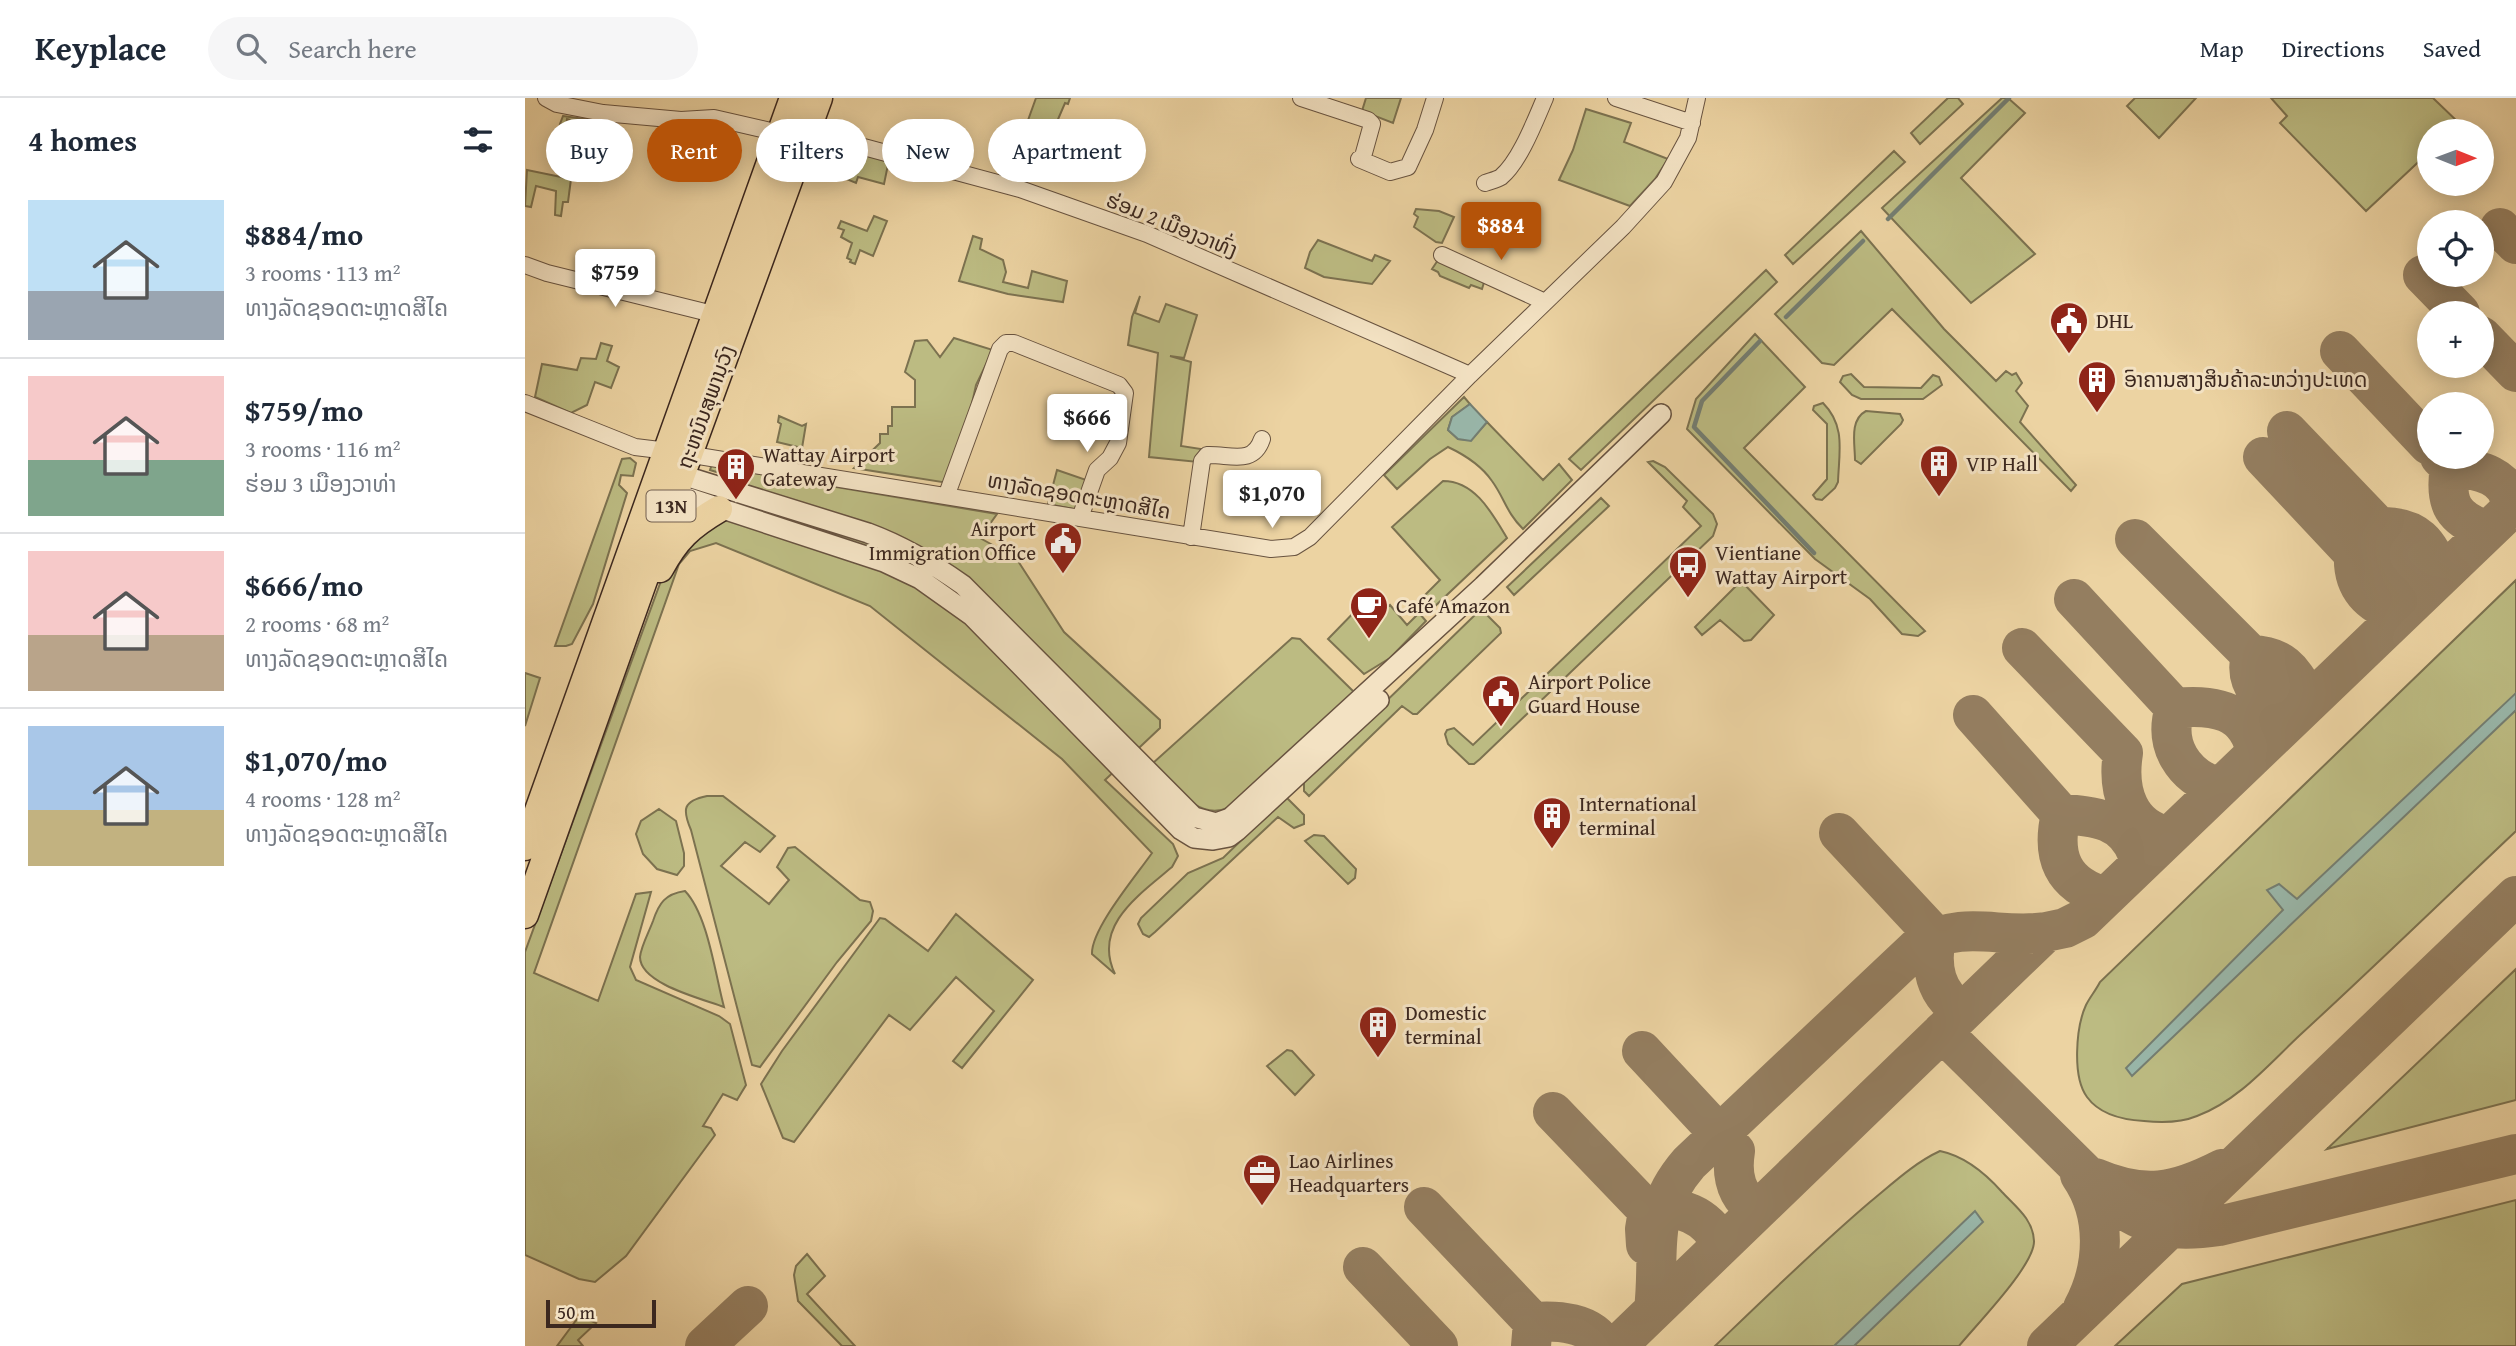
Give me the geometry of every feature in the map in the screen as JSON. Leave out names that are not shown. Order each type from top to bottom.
[{"type":"highway","name":"ຖະຫນົນສຸພານຸວົງ","points":[[785,119],[793,98]]},
{"type":"highway","name":"ຖະຫນົນສຸພານຸວົງ","points":[[812,119],[819,98]]},
{"type":"highway","name":"ຖະຫນົນສຸພານຸວົງ","points":[[525,915],[605,695],[717,315],[762,182]]},
{"type":"highway","name":"ຖະຫນົນສຸພານຸວົງ","points":[[525,847],[788,182]]},
{"type":"highway","points":[[605,695],[619,673],[655,577],[673,545],[701,519],[719,509]]},
{"type":"street","points":[[546,98],[557,104],[603,113],[681,120],[714,118],[756,128]]},
{"type":"street","points":[[1301,98],[1368,120],[1372,124],[1360,159],[1390,172],[1408,167],[1425,130],[1435,98]]},
{"type":"street","points":[[1485,183],[1499,178],[1510,167],[1545,98]]},
{"type":"street","points":[[1616,98],[1692,123]]},
{"type":"street","name":"ທາງລັດຊອດຕະຫຼາດສີໄຄ","points":[[525,403],[635,447],[672,472],[947,494],[1191,537],[1271,548],[1294,547],[1310,537],[1470,375],[1623,227],[1664,182],[1679,158],[1692,123],[1697,98]]},
{"type":"street","name":"ຮ່ອມ 2 ເມືອງວາທົ່ງ","points":[[868,148],[1020,189],[1147,234],[1470,375]]},
{"type":"street","points":[[1441,255],[1545,302]]},
{"type":"street","points":[[525,265],[547,273],[717,315]]},
{"type":"street","points":[[947,494],[1000,349],[1006,343],[1014,343],[1119,385],[1125,393],[1118,443],[1110,458],[1097,470],[1080,518]]},
{"type":"street","points":[[672,472],[868,533],[929,561],[963,584],[985,618],[1135,770],[1194,817],[1216,823],[1230,818],[1483,586],[1661,414]]},
{"type":"street","points":[[1191,537],[1202,461],[1207,455],[1252,455],[1258,450],[1262,439]]},
{"type":"street","points":[[672,472],[719,509],[884,562],[920,579],[953,602],[985,618]]},
{"type":"street","points":[[860,554],[868,533]]},
{"type":"shaded area","points":[[1036,98],[1070,98],[1058,119],[1028,119]]},
{"type":"shaded area","points":[[1366,98],[1401,98],[1393,123],[1362,111]]},
{"type":"shaded area","points":[[1948,98],[1958,98],[1963,104],[1920,144],[1911,133]]},
{"type":"shaded area","points":[[2002,98],[2008,98],[2025,113],[1961,178],[2035,254],[1971,303],[1882,208]]},
{"type":"shaded area","points":[[2135,98],[2196,98],[2159,138],[2127,106]]},
{"type":"shaded area","points":[[2271,98],[2433,98],[2455,119],[2417,119],[2417,163],[2366,211],[2280,123],[2287,116]]},
{"type":"shaded area","points":[[1586,109],[1631,123],[1624,142],[1668,159],[1655,179],[1630,206],[1559,180],[1573,150]]},
{"type":"shaded area","points":[[563,116],[584,119],[567,119],[562,119]]},
{"type":"shaded area","points":[[1894,151],[1905,162],[1793,264],[1785,255]]},
{"type":"shaded area","points":[[868,153],[882,154],[884,184],[868,180]]},
{"type":"shaded area","points":[[527,170],[546,174],[546,182],[571,182],[568,202],[563,202],[561,216],[555,215],[556,191],[536,186],[531,207],[525,206]]},
{"type":"shaded area","points":[[1416,209],[1439,211],[1454,217],[1442,243],[1436,242],[1414,227],[1418,217],[1414,214]]},
{"type":"shaded area","points":[[874,216],[887,221],[873,256],[860,250],[855,264],[850,262],[847,258],[852,243],[841,237],[844,230],[838,228],[841,221],[867,231]]},
{"type":"shaded area","points":[[1861,231],[1944,329],[1996,381],[2006,371],[2012,375],[2016,373],[2022,383],[2016,391],[2028,406],[2020,422],[2076,485],[2071,491],[1892,309],[1834,365],[1822,363],[1775,314]]},
{"type":"shaded area","points":[[973,236],[982,239],[980,249],[1003,260],[1006,272],[1003,282],[1028,288],[1032,271],[1067,281],[1063,302],[1008,294],[959,281]]},
{"type":"shaded area","points":[[1318,240],[1372,261],[1375,255],[1390,261],[1372,284],[1324,277],[1305,268],[1310,252]]},
{"type":"shaded area","points":[[1440,257],[1485,279],[1482,289],[1471,285],[1469,288],[1440,276],[1432,269]]},
{"type":"shaded area","points":[[1766,270],[1777,282],[1581,470],[1569,459]]},
{"type":"shaded area","points":[[1140,296],[1135,313],[1159,322],[1166,304],[1197,315],[1184,358],[1170,356],[1191,362],[1181,446],[1201,449],[1198,462],[1149,457],[1158,353],[1128,345],[1132,317]]},
{"type":"shaded area","points":[[1755,334],[1805,387],[1744,448],[1925,631],[1918,636],[1902,634],[1870,599],[1815,559],[1687,429],[1696,399]]},
{"type":"shaded area","points":[[954,338],[993,350],[976,385],[968,422],[948,483],[854,468],[880,443],[880,434],[888,434],[888,426],[892,426],[892,407],[915,407],[915,380],[905,372],[915,341],[927,340],[940,357]]},
{"type":"shaded area","points":[[601,343],[612,346],[607,361],[619,367],[611,388],[595,382],[587,405],[571,413],[535,397],[542,364],[577,370],[581,358],[596,359]]},
{"type":"shaded area","points":[[1851,374],[1864,387],[1921,388],[1933,375],[1939,377],[1942,385],[1923,399],[1861,399],[1852,395],[1840,382],[1843,376]]},
{"type":"shaded area","points":[[1464,397],[1470,404],[1452,417],[1448,430],[1458,439],[1471,440],[1487,422],[1543,480],[1559,464],[1572,480],[1523,529],[1488,475],[1461,453],[1448,447],[1430,459],[1397,489],[1384,475]]},
{"type":"shaded area","points":[[1823,403],[1835,421],[1840,450],[1838,482],[1822,500],[1813,495],[1827,479],[1827,424],[1813,410],[1814,406]]},
{"type":"shaded area","points":[[1470,404],[1487,422],[1471,441],[1458,439],[1448,430],[1452,417]]},
{"type":"shaded area","points":[[1866,411],[1900,414],[1903,420],[1861,464],[1855,460],[1854,433],[1857,420]]},
{"type":"shaded area","points":[[779,416],[802,426],[806,424],[802,448],[777,442],[781,424],[778,422]]},
{"type":"shaded area","points":[[630,458],[636,463],[633,476],[621,475],[619,485],[627,493],[593,604],[572,644],[555,646],[622,459]]},
{"type":"shaded area","points":[[1653,461],[1665,467],[1713,514],[1717,524],[1713,536],[1480,759],[1469,764],[1448,744],[1445,734],[1447,730],[1454,728],[1473,745],[1701,526],[1683,507],[1687,501],[1648,462]]},
{"type":"shaded area","points":[[712,464],[997,514],[980,538],[1016,558],[1064,632],[1160,720],[1160,728],[1105,780],[1173,844],[1178,856],[1172,867],[1133,901],[1114,926],[1109,957],[1115,974],[1092,954],[1094,943],[1106,917],[1152,853],[1062,759],[870,606],[716,543],[690,551],[679,564],[534,973],[598,1001],[636,894],[651,892],[630,967],[636,980],[719,1016],[730,1024],[746,1085],[737,1100],[723,1094],[703,1126],[711,1128],[715,1135],[626,1256],[595,1282],[579,1279],[525,1255],[525,952],[665,570],[687,543],[723,519],[736,478],[710,470]]},
{"type":"shaded area","points":[[1057,470],[1095,483],[1083,511],[1048,504]]},
{"type":"shaded area","points":[[1443,481],[1454,482],[1473,492],[1489,509],[1507,538],[1432,609],[1422,598],[1440,580],[1392,527]]},
{"type":"shaded area","points":[[1601,498],[1609,506],[1514,595],[1507,587]]},
{"type":"shaded area","points":[[2516,580],[2516,831],[2265,1069],[2226,1101],[2191,1118],[2164,1122],[2121,1118],[2092,1103],[2082,1088],[2077,1052],[2083,1014],[2100,982]]},
{"type":"shaded area","points":[[1741,581],[1774,615],[1751,640],[1744,641],[1720,620],[1702,635],[1695,627]]},
{"type":"shaded area","points":[[1364,602],[1369,608],[1374,604],[1382,612],[1390,605],[1407,625],[1419,613],[1426,621],[1390,658],[1364,674],[1328,639]]},
{"type":"shaded area","points":[[1478,612],[1484,612],[1500,628],[1501,633],[1417,714],[1402,706],[1309,796],[1304,791],[1304,781]]},
{"type":"shaded area","points":[[1292,638],[1300,639],[1354,692],[1230,807],[1218,811],[1196,806],[1177,790],[1153,763]]},
{"type":"shaded area","points":[[525,673],[540,678],[525,726]]},
{"type":"shaded area","points":[[2516,693],[2516,710],[2132,1076],[2126,1068],[2283,910],[2267,890],[2279,884],[2297,899]]},
{"type":"shaded area","points":[[707,796],[723,796],[775,836],[760,852],[745,842],[721,866],[769,904],[789,880],[777,867],[788,848],[795,847],[860,900],[870,902],[873,911],[871,921],[837,962],[760,1067],[752,1065],[686,817],[689,803]]},
{"type":"shaded area","points":[[1286,797],[1304,815],[1304,824],[1294,828],[1278,817],[1155,932],[1149,937],[1143,934],[1138,924],[1141,918],[1188,873],[1223,858]]},
{"type":"shaded area","points":[[659,809],[676,821],[684,853],[684,866],[677,875],[657,869],[643,854],[636,834],[641,821]]},
{"type":"shaded area","points":[[1314,835],[1324,836],[1356,869],[1355,878],[1348,884],[1305,841]]},
{"type":"shaded area","points":[[685,891],[700,915],[724,1007],[661,983],[643,967],[640,957],[643,944],[658,909],[668,897]]},
{"type":"shaded area","points":[[956,914],[1033,980],[962,1068],[953,1061],[994,1011],[956,977],[910,1030],[889,1015],[794,1142],[783,1138],[761,1084],[782,1051],[880,918],[928,951]]},
{"type":"shaded area","points":[[2516,969],[2516,1100],[2327,1149]]},
{"type":"shaded area","points":[[1287,1050],[1292,1051],[1314,1075],[1295,1095],[1267,1066]]},
{"type":"shaded area","points":[[1940,1151],[1966,1161],[1989,1179],[2023,1214],[2031,1226],[2034,1241],[2032,1252],[2015,1279],[1959,1346],[1715,1346],[1850,1219],[1903,1174]]},
{"type":"shaded area","points":[[2516,1200],[2516,1346],[2115,1346],[2182,1284]]},
{"type":"shaded area","points":[[1975,1211],[1983,1222],[1854,1346],[1834,1346]]},
{"type":"shaded area","points":[[807,1254],[825,1276],[807,1294],[855,1346],[842,1346],[798,1301],[794,1275],[796,1266]]},
{"type":"shaded area","points":[[583,1317],[596,1323],[578,1340],[583,1346],[557,1346],[577,1319]]},
{"type":"waterway","points":[[1888,219],[2009,98]]},
{"type":"waterway","points":[[1786,317],[1863,241]]},
{"type":"waterway","points":[[1760,341],[1702,401],[1694,427],[1814,553]]},
{"type":"taxiway","points":[[2500,228],[2516,244]]},
{"type":"taxiway","points":[[2435,287],[2448,301]]},
{"type":"taxiway","points":[[2494,349],[2516,372]]},
{"type":"taxiway","points":[[2340,351],[2417,432]]},
{"type":"taxiway","points":[[2287,431],[2379,527],[2386,554],[2401,576],[2417,586],[2429,587]]},
{"type":"taxiway","points":[[2263,457],[2354,554],[2356,576],[2365,593],[2380,606],[2400,615]]},
{"type":"taxiway","points":[[2450,469],[2448,491],[2454,508],[2466,521],[2488,531]]},
{"type":"taxiway","points":[[2464,469],[2482,472],[2499,481],[2510,498],[2511,509]]},
{"type":"taxiway","points":[[1617,1346],[2046,932],[2065,928],[2083,919],[2516,504]]},
{"type":"taxiway","points":[[2379,527],[2403,530],[2420,539],[2432,554],[2441,576]]},
{"type":"taxiway","points":[[2135,539],[2251,655],[2250,676],[2259,694],[2274,708],[2293,717]]},
{"type":"taxiway","points":[[2074,599],[2175,708],[2172,734],[2179,757],[2195,776],[2219,788]]},
{"type":"taxiway","points":[[2022,648],[2123,753],[2122,781],[2128,806],[2144,825],[2169,836]]},
{"type":"taxiway","points":[[2251,655],[2273,659],[2288,668],[2310,701]]},
{"type":"taxiway","points":[[2175,708],[2203,707],[2227,712],[2245,727],[2252,738],[2256,753]]},
{"type":"taxiway","points":[[1973,715],[2061,814],[2058,829],[2059,856],[2070,877],[2091,892],[2106,897]]},
{"type":"taxiway","points":[[2061,814],[2097,818],[2117,827],[2132,843],[2138,855]]},
{"type":"taxiway","points":[[1839,833],[1936,937],[1934,959],[1937,979],[1946,997],[1963,1012]]},
{"type":"taxiway","points":[[2047,1346],[2516,896]]},
{"type":"taxiway","points":[[1654,1310],[1660,1216],[1675,1181],[1689,1163],[1920,945],[1937,937],[1967,931],[2029,934],[2046,932]]},
{"type":"taxiway","points":[[1942,1032],[2117,1205],[2142,1220],[2166,1227],[2191,1229],[2219,1226],[2516,1154]]},
{"type":"taxiway","points":[[1642,1051],[1735,1151],[1737,1185],[1744,1199],[1757,1211]]},
{"type":"taxiway","points":[[1553,1112],[1648,1211],[1646,1245]]},
{"type":"taxiway","points":[[2095,1178],[2129,1189],[2159,1190],[2174,1188],[2222,1169]]},
{"type":"taxiway","points":[[2080,1175],[2095,1206],[2100,1241],[2096,1275],[2083,1308]]},
{"type":"taxiway","points":[[1424,1207],[1533,1322],[1531,1346]]},
{"type":"taxiway","points":[[1648,1211],[1671,1209],[1691,1214],[1708,1226],[1722,1244]]},
{"type":"taxiway","points":[[1363,1267],[1438,1346]]},
{"type":"taxiway","points":[[705,1346],[748,1306]]},
{"type":"taxiway","points":[[1533,1322],[1563,1322],[1582,1327],[1598,1338],[1604,1346]]},
{"type":"place","name":"DHL","points":[[2069,355]]},
{"type":"place","name":"ົອາຄານສາງສິນຄ້າລະຫວ່າງປະເທດ","points":[[2097,414]]},
{"type":"place","name":"VIP Hall","points":[[1939,498]]},
{"type":"place","name":"Wattay Airport Gateway","points":[[736,501]]},
{"type":"place","name":"Airport Immigration Office","points":[[1063,575]]},
{"type":"place","name":"Vientiane Wattay Airport","points":[[1688,599]]},
{"type":"place","name":"Café Amazon","points":[[1369,640]]},
{"type":"place","name":"Airport Police Guard House","points":[[1501,728]]},
{"type":"place","name":"International terminal","points":[[1552,850]]},
{"type":"place","name":"Domestic terminal","points":[[1378,1059]]},
{"type":"place","name":"Lao Airlines Headquarters","points":[[1262,1207]]}]
